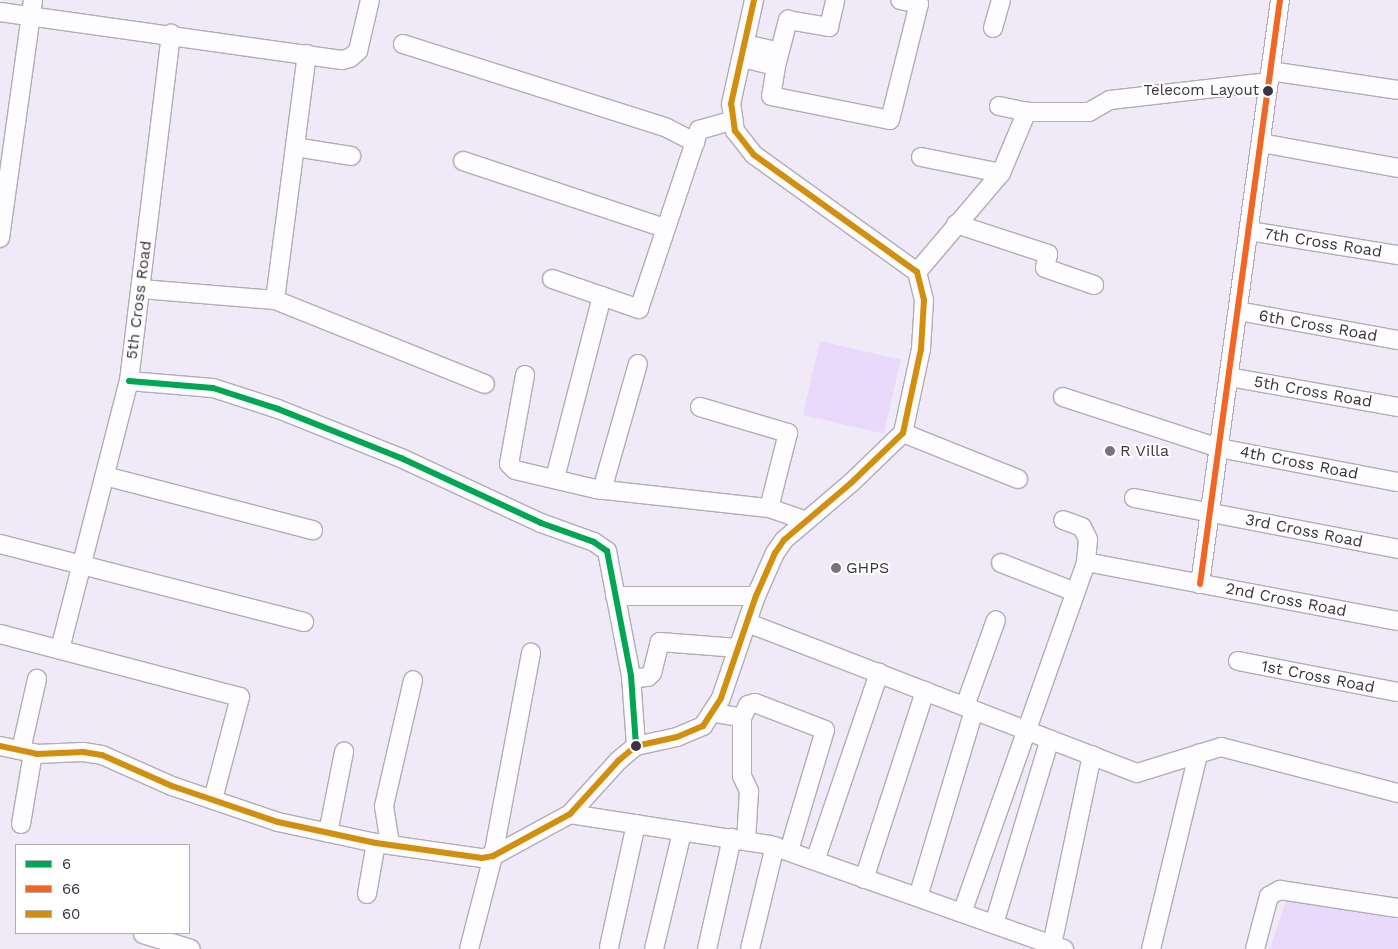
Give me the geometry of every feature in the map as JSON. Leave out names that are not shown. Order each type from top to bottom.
[{"type":"street","points":[[0,12],[32,8],[171,34],[308,54],[350,58],[358,51],[370,0]]},
{"type":"street","points":[[0,746],[27,752],[102,755],[172,786],[278,822],[383,843],[482,858],[493,856],[570,814],[618,761],[636,746],[690,732],[703,726],[714,712],[748,623],[756,596],[775,553],[784,540],[903,433],[921,349],[924,300],[917,272],[754,155],[735,131],[732,112],[754,0]]},
{"type":"street","points":[[835,0],[829,27],[788,20],[771,96],[890,120],[919,4],[900,0]]},
{"type":"street","points":[[993,28],[1001,0]]},
{"type":"street","points":[[1200,584],[1280,0]]},
{"type":"street","points":[[0,238],[6,150],[32,8]]},
{"type":"street","name":"5th Cross Road","points":[[60,649],[129,381],[171,34]]},
{"type":"street","points":[[403,44],[665,127],[695,142]]},
{"type":"street","points":[[744,51],[778,59]]},
{"type":"street","points":[[275,300],[308,54]]},
{"type":"street","points":[[999,106],[1027,111],[1089,112],[1110,100],[1270,76],[1398,90]]},
{"type":"street","points":[[917,272],[1001,173],[1027,111]]},
{"type":"street","points":[[552,279],[639,309],[664,228],[699,130],[732,112]]},
{"type":"street","points":[[1261,143],[1398,168]]},
{"type":"street","points":[[295,148],[351,156]]},
{"type":"street","points":[[921,156],[1001,173]]},
{"type":"street","points":[[463,161],[664,228]]},
{"type":"street","points":[[956,224],[1048,254],[1045,268],[1094,285]]},
{"type":"street","name":"7th Cross Road","points":[[1249,231],[1398,255]]},
{"type":"street","points":[[141,289],[275,300],[486,384]]},
{"type":"street","points":[[555,478],[602,296]]},
{"type":"street","name":"6th Cross Road","points":[[1238,311],[1398,340]]},
{"type":"street","points":[[602,490],[638,364]]},
{"type":"street","points":[[525,375],[509,464],[515,470],[602,490],[769,508],[806,521]]},
{"type":"street","name":"5th Cross Road","points":[[1229,377],[1398,407]]},
{"type":"street","points":[[129,381],[213,388],[278,409],[356,438],[541,523],[594,542],[607,551],[631,679],[636,746]]},
{"type":"street","name":"4th Cross Road","points":[[1063,397],[1114,416],[1219,448],[1398,482]]},
{"type":"street","points":[[700,407],[788,432],[769,508]]},
{"type":"street","points":[[903,433],[1018,479]]},
{"type":"street","points":[[105,476],[313,530]]},
{"type":"street","name":"3rd Cross Road","points":[[1134,498],[1398,549]]},
{"type":"street","points":[[962,913],[1086,562],[1088,540],[1082,527],[1063,520]]},
{"type":"street","points":[[0,544],[81,567],[304,622]]},
{"type":"street","name":"2nd Cross Road","points":[[1086,562],[1398,621]]},
{"type":"street","points":[[1001,563],[1075,592]]},
{"type":"street","points":[[615,596],[756,596]]},
{"type":"street","points":[[918,897],[969,708],[996,620]]},
{"type":"street","points":[[748,623],[1137,773],[1221,747],[1398,793]]},
{"type":"street","points":[[0,634],[240,697],[213,799]]},
{"type":"street","points":[[631,679],[648,677],[652,673],[660,642],[738,648]]},
{"type":"street","points":[[470,949],[493,856],[531,653]]},
{"type":"street","name":"1st Cross Road","points":[[1238,661],[1398,692]]},
{"type":"street","points":[[815,861],[879,673]]},
{"type":"street","points":[[21,824],[27,752],[37,679]]},
{"type":"street","points":[[367,894],[383,843],[384,806],[413,680]]},
{"type":"street","points":[[864,878],[925,691]]},
{"type":"street","points":[[706,949],[739,839],[749,791],[742,776],[742,718],[748,705],[755,703],[825,730],[782,849],[750,949]]},
{"type":"street","points":[[714,712],[742,718]]},
{"type":"street","points":[[994,924],[1050,739]]},
{"type":"street","points":[[328,833],[344,752]]},
{"type":"street","points":[[1150,949],[1198,754]]},
{"type":"street","points":[[570,814],[739,839],[782,849],[994,924],[1046,945],[1092,755]]},
{"type":"street","points":[[609,947],[636,824]]},
{"type":"street","points":[[654,949],[682,832]]},
{"type":"street","points":[[1255,949],[1269,896],[1280,890],[1398,908]]},
{"type":"street","points":[[144,934],[192,949]]},
{"type":"shaded area","points":[[820,341],[901,360],[884,434],[803,415]]},
{"type":"shaded area","points":[[1287,898],[1398,916],[1398,949],[1270,949]]},
{"type":"transit line","name":"60","points":[[0,746],[37,754],[83,752],[102,755],[172,786],[278,822],[376,843],[482,858],[493,856],[570,814],[618,761],[636,746],[677,737],[703,726],[721,698],[756,596],[775,553],[784,540],[851,483],[903,433],[921,349],[924,300],[917,272],[754,155],[735,131],[731,104],[754,0]]},
{"type":"transit line","name":"66","points":[[1200,584],[1280,0]]},
{"type":"transit line","name":"6","points":[[129,381],[213,388],[278,409],[401,458],[541,523],[594,542],[607,551],[631,676],[636,746]]},
{"type":"place","name":"Telecom Layout","points":[[1268,91]]},
{"type":"place","name":"R Villa","points":[[1110,451]]},
{"type":"place","name":"GHPS","points":[[836,568]]}]
